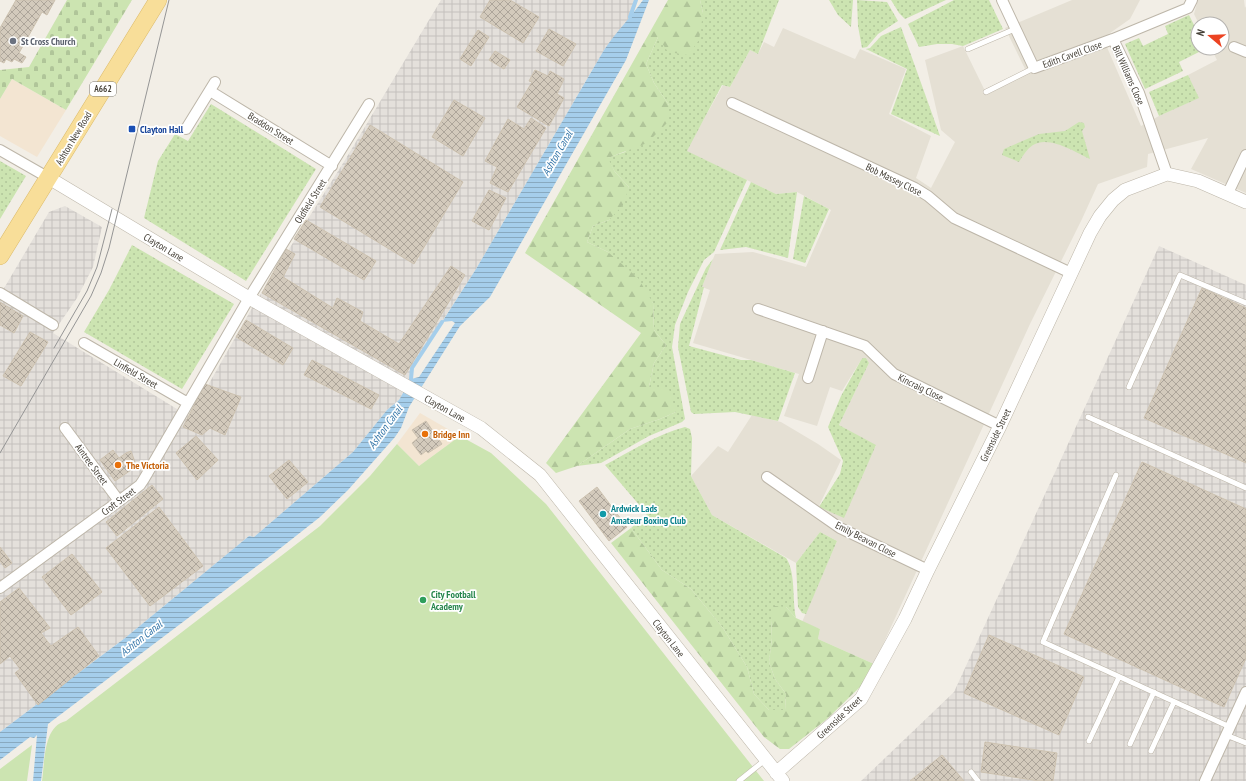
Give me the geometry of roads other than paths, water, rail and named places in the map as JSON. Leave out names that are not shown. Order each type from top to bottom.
[{"type":"main road","name":"Ashton New Road","points":[[0,256],[158,0]]},
{"type":"street","name":"Edith Cavell Close","points":[[1002,0],[1034,68],[1113,40]]},
{"type":"street","name":"Bill Williams Close","points":[[1167,174],[1138,93],[1113,40],[1188,8],[1192,0]]},
{"type":"street","points":[[1234,47],[1246,52]]},
{"type":"street","name":"Braddon Street","points":[[186,129],[212,86],[332,166]]},
{"type":"street","name":"Bob Massey Close","points":[[732,103],[915,188],[928,196],[954,218],[1072,273]]},
{"type":"street","name":"Oldfield Street","points":[[249,298],[369,104]]},
{"type":"street","points":[[0,150],[48,178]]},
{"type":"street","points":[[1228,193],[1246,155]]},
{"type":"street","points":[[1167,174],[1198,181],[1246,202]]},
{"type":"street","name":"Greenside Street","points":[[780,777],[860,699],[905,619],[1000,426],[1090,233],[1100,216],[1113,200],[1125,190],[1167,174]]},
{"type":"street","name":"Clayton Lane","points":[[48,178],[249,298],[481,428],[540,475],[780,777]]},
{"type":"street","points":[[0,293],[53,325]]},
{"type":"street","name":"Croft Street","points":[[0,588],[140,485],[249,298]]},
{"type":"street","name":"Kincraig Close","points":[[758,309],[865,346],[894,374],[1000,426]]},
{"type":"street","points":[[808,378],[823,331]]},
{"type":"street","name":"Linfield Street","points":[[84,343],[188,403]]},
{"type":"street","name":"Aintree Street","points":[[65,428],[119,501]]},
{"type":"street","name":"Emily Beavan Close","points":[[767,477],[840,528],[928,570]]},
{"type":"street","points":[[1205,781],[1246,692]]},
{"type":"lane","points":[[968,49],[1015,29]]},
{"type":"lane","points":[[986,92],[1034,68]]},
{"type":"lane","points":[[1129,387],[1180,275],[1246,303]]},
{"type":"lane","points":[[1088,417],[1246,488]]},
{"type":"lane","points":[[1116,475],[1043,642],[1154,692],[1228,731],[1246,743]]},
{"type":"lane","points":[[1089,741],[1119,677]]},
{"type":"lane","points":[[1130,744],[1154,692]]},
{"type":"lane","points":[[1151,751],[1174,702]]},
{"type":"lane","points":[[739,781],[765,759]]},
{"type":"lane","points":[[971,772],[978,781]]},
{"type":"water","name":"Ashton Canal","points":[[643,0],[649,0],[626,60],[490,297],[460,326],[409,407],[401,428],[395,437],[348,490],[320,517],[48,724],[41,781],[33,781],[37,735],[34,738],[30,737],[0,760],[0,732],[125,638],[249,536],[254,537],[353,452],[387,410],[399,400],[411,379],[419,377],[455,323],[452,321],[442,322],[476,269],[604,50]]},
{"type":"waterway","points":[[630,17],[636,0]]},
{"type":"waterway","points":[[411,379],[412,368],[442,322]]},
{"type":"tram line","points":[[0,453],[91,296],[101,273],[109,248],[169,0]]},
{"type":"tram line","points":[[54,348],[87,291],[97,267],[112,209]]},
{"type":"place","name":"St Cross Church","points":[[13,41]]},
{"type":"place","name":"Clayton Hall","points":[[132,129]]},
{"type":"place","name":"Bridge Inn","points":[[425,434]]},
{"type":"place","name":"The Victoria","points":[[118,465]]},
{"type":"place","name":"Ardwick Lads Amateur Boxing Club","points":[[603,514]]},
{"type":"place","name":"City Football Academy","points":[[423,600]]}]
